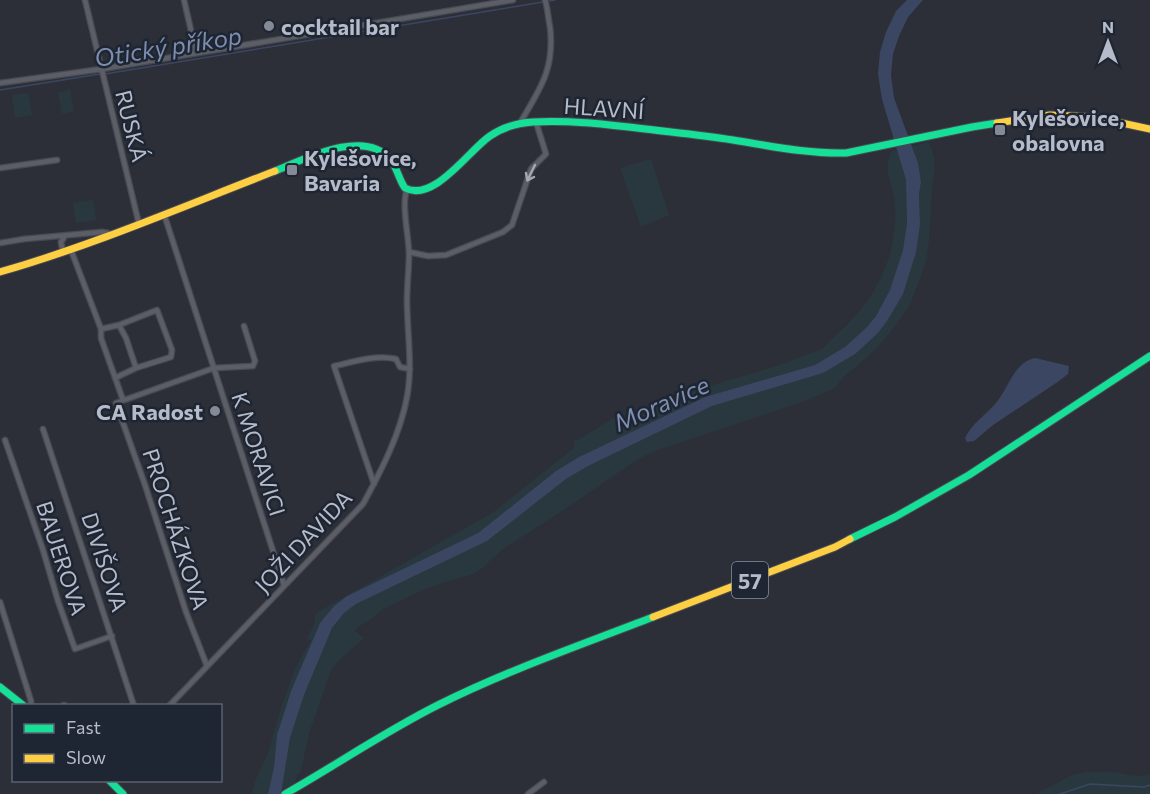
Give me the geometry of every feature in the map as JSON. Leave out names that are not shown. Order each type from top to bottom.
[{"type":"street","name":"RUSKÁ","points":[[85,0],[139,224]]},
{"type":"street","points":[[184,0],[196,52]]},
{"type":"street","points":[[0,84],[103,73],[196,52],[513,0]]},
{"type":"street","points":[[520,123],[549,68],[551,43],[546,3]]},
{"type":"street","name":"HLAVNÍ","points":[[407,190],[419,191],[434,185],[488,136],[502,128],[520,123],[591,123],[678,132],[809,153],[846,153],[972,127],[1050,115],[1094,117],[1150,129]]},
{"type":"street","points":[[409,252],[434,256],[452,254],[503,232],[512,225],[531,169],[546,154],[536,122]]},
{"type":"street","points":[[0,272],[67,252],[332,149],[366,147],[386,155],[395,166],[407,190]]},
{"type":"street","points":[[0,168],[57,160]]},
{"type":"street","name":"JOŽI DAVIDA","points":[[170,704],[363,504],[380,473],[400,423],[407,396],[410,369],[407,300],[409,252],[405,200],[407,190]]},
{"type":"street","points":[[164,214],[214,368]]},
{"type":"street","points":[[0,243],[74,234],[104,232],[111,235]]},
{"type":"street","points":[[74,234],[79,237],[83,246]]},
{"type":"street","points":[[67,235],[62,240],[101,330],[101,338],[123,400],[214,368],[254,365],[255,361],[243,326]]},
{"type":"street","points":[[101,330],[157,310],[172,350],[171,357],[136,368],[115,378]]},
{"type":"street","points":[[119,325],[136,368]]},
{"type":"street","name":"57","points":[[285,794],[404,723],[464,692],[835,547],[895,518],[969,476],[1150,356]]},
{"type":"street","points":[[374,484],[333,366],[389,357],[396,359],[400,367],[410,369]]},
{"type":"street","name":"K MORAVICI","points":[[214,368],[284,585]]},
{"type":"street","name":"PROCHÁZKOVA","points":[[123,400],[116,403],[186,612],[207,666]]},
{"type":"street","name":"DIVIŠOVA","points":[[43,429],[135,704]]},
{"type":"street","name":"BAUEROVA","points":[[5,440],[75,649],[112,636]]},
{"type":"street","points":[[0,602],[32,700],[31,704]]},
{"type":"street","points":[[0,687],[23,704]]},
{"type":"street","points":[[111,782],[123,794]]},
{"type":"street","points":[[528,794],[544,782]]},
{"type":"shaded area","points":[[70,90],[74,111],[62,114],[58,93]]},
{"type":"shaded area","points":[[28,93],[32,115],[15,118],[12,95]]},
{"type":"shaded area","points":[[929,142],[935,170],[926,260],[909,306],[875,350],[844,376],[835,388],[808,400],[655,451],[638,459],[503,549],[473,574],[427,588],[381,610],[358,627],[355,631],[364,638],[331,670],[310,730],[300,774],[297,774],[295,783],[282,789],[290,738],[304,695],[332,628],[344,613],[356,604],[487,541],[566,479],[588,466],[712,406],[823,373],[877,334],[920,224],[921,182],[912,146]]},
{"type":"shaded area","points":[[897,149],[906,180],[907,223],[903,250],[890,290],[876,316],[866,328],[845,347],[815,365],[705,397],[579,457],[556,471],[478,533],[347,596],[334,606],[320,623],[291,691],[277,735],[274,767],[268,794],[251,794],[268,753],[295,669],[311,640],[307,638],[318,612],[492,513],[574,448],[574,440],[578,440],[612,419],[617,412],[626,423],[687,394],[820,350],[844,328],[875,289],[890,254],[895,211],[888,165],[891,152]]},
{"type":"shaded area","points":[[651,159],[669,215],[641,227],[620,168]]},
{"type":"shaded area","points":[[93,200],[96,220],[76,223],[73,203]]},
{"type":"shaded area","points":[[1087,772],[1112,772],[1136,776],[1150,774],[1150,794],[1036,794],[1072,775]]},
{"type":"water","points":[[907,0],[923,0],[908,17],[899,36],[893,54],[891,75],[894,98],[918,163],[921,182],[920,224],[916,252],[903,294],[877,334],[855,354],[823,373],[712,406],[588,466],[566,479],[487,541],[356,604],[344,613],[332,628],[304,695],[290,738],[281,794],[268,794],[274,767],[277,735],[291,691],[320,623],[334,606],[347,596],[478,533],[556,471],[579,457],[705,397],[815,365],[845,347],[876,316],[890,290],[903,250],[907,223],[906,180],[882,99],[878,74],[880,52],[896,11]]},
{"type":"water","points":[[1035,358],[1069,366],[1068,374],[993,425],[974,441],[967,442],[965,438],[968,433],[1001,397],[1016,370]]},
{"type":"waterway","name":"Otický příkop","points":[[105,74],[555,0]]},
{"type":"waterway","name":"Otický příkop","points":[[0,90],[100,74]]},
{"type":"waterway","points":[[1060,794],[1090,784],[1144,787],[1150,785]]},
{"type":"traffic: fast","points":[[275,171],[334,149],[365,146],[379,150],[390,159],[405,188],[416,191],[439,182],[495,133],[510,126],[533,122],[611,125],[832,153],[846,153],[997,123]]},
{"type":"traffic: fast","points":[[850,539],[895,517],[969,475],[1150,356]]},
{"type":"traffic: fast","points":[[285,794],[399,726],[464,692],[653,617]]},
{"type":"traffic: fast","points":[[0,687],[21,704]]},
{"type":"traffic: fast","points":[[111,782],[123,794]]},
{"type":"traffic: slow","points":[[997,123],[1050,115],[1094,117],[1150,129]]},
{"type":"traffic: slow","points":[[0,272],[104,237],[275,171]]},
{"type":"traffic: slow","points":[[653,617],[835,547],[850,539]]},
{"type":"place","name":"cocktail bar","points":[[269,26]]},
{"type":"place","name":"Kylešovice, obalovna","points":[[1000,130]]},
{"type":"place","name":"Kylešovice, Bavaria","points":[[292,170]]},
{"type":"place","name":"CA Radost","points":[[215,411]]},
{"type":"water label","name":"Moravice","points":[[661,403]]}]
